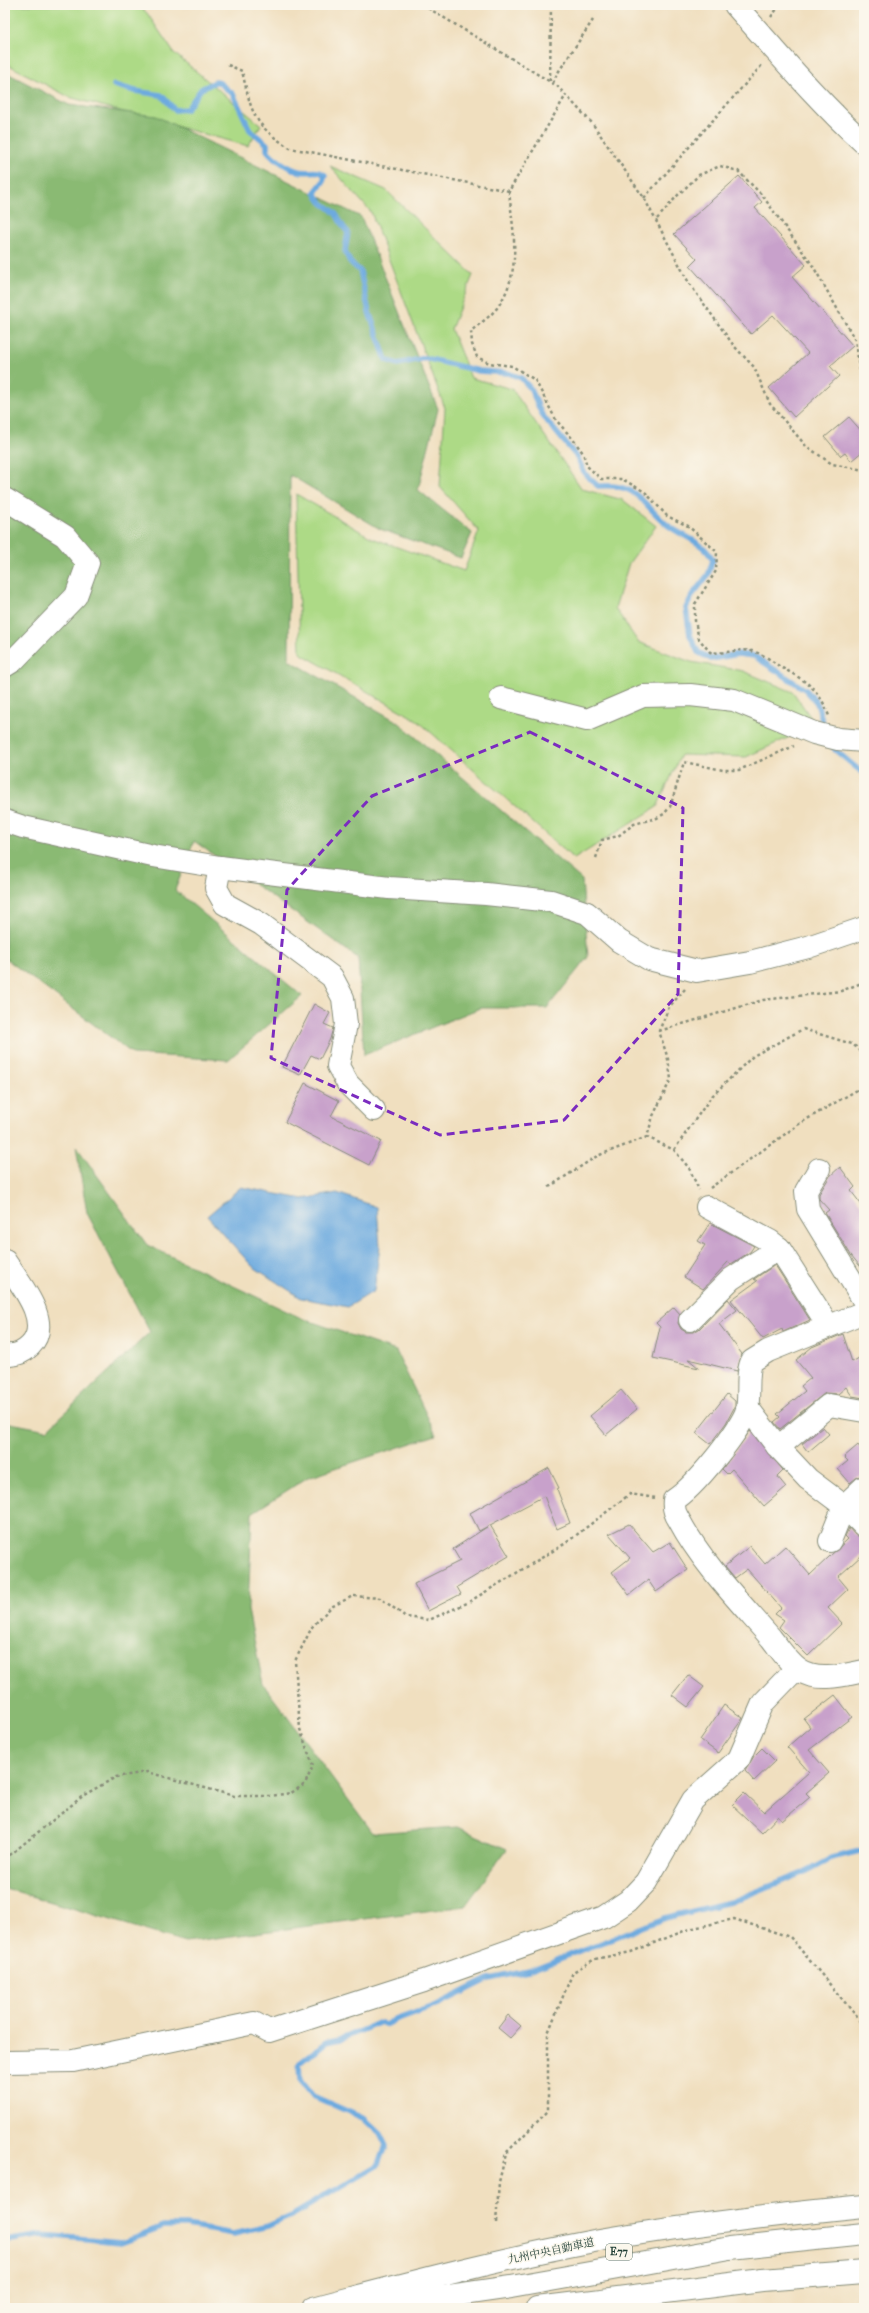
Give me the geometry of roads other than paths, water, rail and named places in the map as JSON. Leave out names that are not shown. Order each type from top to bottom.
[{"type":"main road","points":[[735,5],[774,52],[840,122],[864,143]]},
{"type":"main road","points":[[5,499],[65,536],[88,563],[76,596],[13,661],[5,666]]},
{"type":"main road","points":[[501,698],[587,720],[643,696],[690,695],[734,700],[828,736],[864,741]]},
{"type":"main road","points":[[5,821],[23,827],[153,856],[220,867],[389,888],[486,894],[551,901],[587,913],[619,941],[649,959],[697,971],[757,960],[808,947],[864,928]]},
{"type":"main road","points":[[220,867],[216,888],[225,904],[279,936],[332,977],[343,998],[346,1024],[338,1066],[348,1084],[374,1110]]},
{"type":"main road","points":[[819,1169],[806,1191],[808,1209],[864,1301]]},
{"type":"main road","points":[[704,1200],[779,1248],[828,1325]]},
{"type":"main road","points":[[690,1320],[731,1279],[779,1248]]},
{"type":"main road","points":[[5,1261],[39,1317],[40,1329],[36,1340],[24,1352],[14,1356],[5,1355]]},
{"type":"main road","points":[[864,1312],[828,1325],[768,1351],[752,1360],[748,1373],[750,1383],[748,1408],[744,1418],[710,1465],[683,1495],[674,1500],[674,1507],[678,1520],[692,1541],[724,1584],[798,1670],[823,1677],[842,1676],[864,1671]]},
{"type":"main road","points":[[777,1446],[781,1445],[829,1406],[864,1410]]},
{"type":"main road","points":[[748,1408],[777,1446],[808,1479],[844,1506],[864,1526]]},
{"type":"main road","points":[[830,1541],[844,1506],[864,1487]]},
{"type":"main road","points":[[5,2062],[73,2061],[254,2023],[269,2031],[424,1981],[604,1917],[628,1901],[646,1882],[693,1800],[739,1759],[763,1703],[790,1675],[798,1670]]},
{"type":"main road","points":[[594,2242],[732,2209],[864,2195]]},
{"type":"main road","name":"九州中央自動車道","points":[[313,2308],[441,2275],[594,2242],[698,2225],[864,2206]]},
{"type":"main road","name":"九州中央自動車道","points":[[374,2307],[608,2254],[710,2237],[864,2221]]},
{"type":"main road","points":[[374,2307],[510,2287],[730,2248],[864,2234]]},
{"type":"main road","points":[[537,2308],[762,2280],[864,2272]]},
{"type":"water","points":[[241,1187],[303,1199],[337,1193],[377,1207],[380,1246],[374,1291],[348,1307],[301,1298],[252,1266],[207,1216]]},
{"type":"waterway","points":[[114,85],[135,91],[161,95],[175,110],[187,109],[201,89],[217,81],[233,94],[250,130],[267,144],[267,150],[273,156],[294,170],[305,172],[315,171],[325,175],[323,182],[315,192],[322,203],[335,213],[348,232],[345,251],[350,262],[360,271],[369,312],[386,360],[398,364],[425,358],[479,371],[508,373],[521,378],[531,389],[542,415],[577,457],[585,474],[598,486],[621,487],[637,495],[671,528],[697,543],[709,553],[713,560],[708,575],[693,594],[686,608],[690,635],[698,652],[711,659],[738,654],[754,656],[806,690],[817,703],[825,730]]},
{"type":"waterway","points":[[831,743],[835,750],[864,774]]},
{"type":"waterway","points":[[5,2241],[42,2235],[121,2242],[164,2226],[186,2226],[234,2234],[268,2226],[293,2215],[379,2164],[386,2145],[380,2133],[365,2119],[313,2096],[300,2081],[299,2064],[326,2042],[344,2038],[381,2022],[384,2024],[439,2004],[489,1979],[528,1971],[665,1918],[730,1902],[803,1873],[831,1858],[864,1850]]}]
